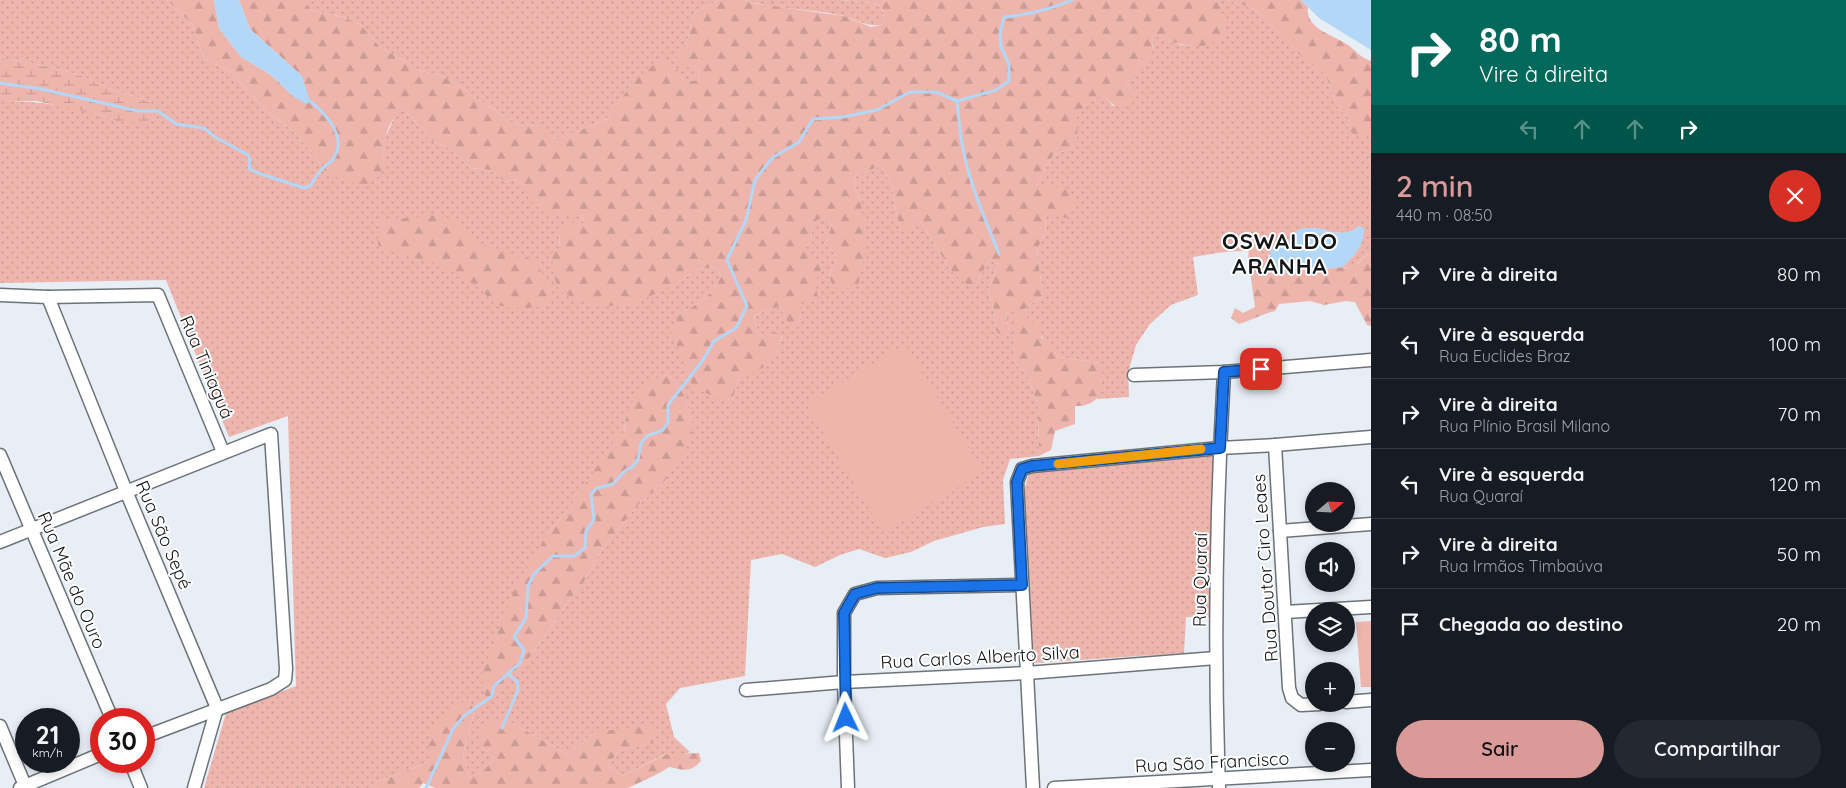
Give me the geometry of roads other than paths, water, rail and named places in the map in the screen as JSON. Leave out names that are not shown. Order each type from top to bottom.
[{"type":"street","points":[[0,295],[48,297]]},
{"type":"street","name":"Rua Tiniaguá","points":[[48,297],[158,295],[223,452]]},
{"type":"street","name":"Rua São Sepé","points":[[48,297],[126,491],[217,708]]},
{"type":"street","points":[[1134,374],[1224,372],[1371,360]]},
{"type":"street","name":"Rua Quaraí","points":[[1219,783],[1216,658],[1220,448],[1224,372]]},
{"type":"street","points":[[0,542],[271,434],[286,669],[284,680],[280,685],[155,733]]},
{"type":"street","points":[[1033,788],[1017,482],[1022,469],[1032,466],[1220,448],[1371,437]]},
{"type":"street","name":"Rua Doutor Ciro Leaes","points":[[1275,445],[1290,688],[1292,698],[1301,705],[1305,705]]},
{"type":"street","name":"Rua Mãe do Ouro","points":[[0,455],[107,708]]},
{"type":"street","points":[[1280,531],[1371,524]]},
{"type":"street","points":[[848,788],[844,682],[844,613],[855,594],[877,588],[1022,585]]},
{"type":"street","points":[[1285,612],[1371,608]]},
{"type":"street","name":"Rua Carlos Alberto Silva","points":[[746,690],[844,682],[1026,673],[1216,658]]},
{"type":"street","points":[[1355,701],[1371,700]]},
{"type":"street","points":[[194,788],[217,708]]},
{"type":"street","points":[[0,726],[23,787],[90,759]]},
{"type":"street","name":"Rua São Francisco","points":[[1054,788],[1219,783],[1371,770]]},
{"type":"street","points":[[135,773],[141,788]]},
{"type":"water","points":[[214,0],[239,0],[250,29],[302,76],[310,101],[307,104],[295,98],[271,75],[241,57],[219,28]]},
{"type":"water","points":[[1301,0],[1371,0],[1371,50],[1319,18]]},
{"type":"water","points":[[1359,226],[1364,228],[1361,245],[1351,259],[1342,267],[1316,270],[1299,267],[1293,274],[1272,271],[1270,268],[1269,257],[1275,244],[1288,243],[1298,230],[1312,228],[1342,233],[1351,231]]},
{"type":"waterway","points":[[426,788],[453,729],[464,716],[492,696],[494,686],[520,663],[524,650],[514,637],[526,618],[528,586],[534,574],[553,556],[574,556],[585,548],[586,531],[594,520],[591,494],[597,488],[613,484],[625,471],[632,467],[638,460],[641,443],[647,436],[663,430],[668,422],[668,405],[703,360],[714,341],[736,328],[747,306],[727,260],[746,220],[755,180],[772,158],[799,142],[813,119],[842,117],[877,110],[910,92],[936,92],[957,101],[996,90],[1009,81],[1009,64],[1001,47],[1000,34],[1004,17],[1039,11],[1072,0]]},
{"type":"waterway","points":[[0,83],[41,89],[138,111],[158,111],[176,124],[204,128],[215,137],[248,155],[250,160],[249,169],[304,188],[311,185],[320,171],[332,160],[337,151],[338,142],[337,134],[328,119],[310,101]]},
{"type":"waterway","points":[[957,101],[961,138],[968,171],[999,254]]},
{"type":"waterway","points":[[502,728],[518,690],[517,681],[510,676],[510,673]]},
{"type":"district","name":"OSWALDO ARANHA","points":[[1280,254]]}]
